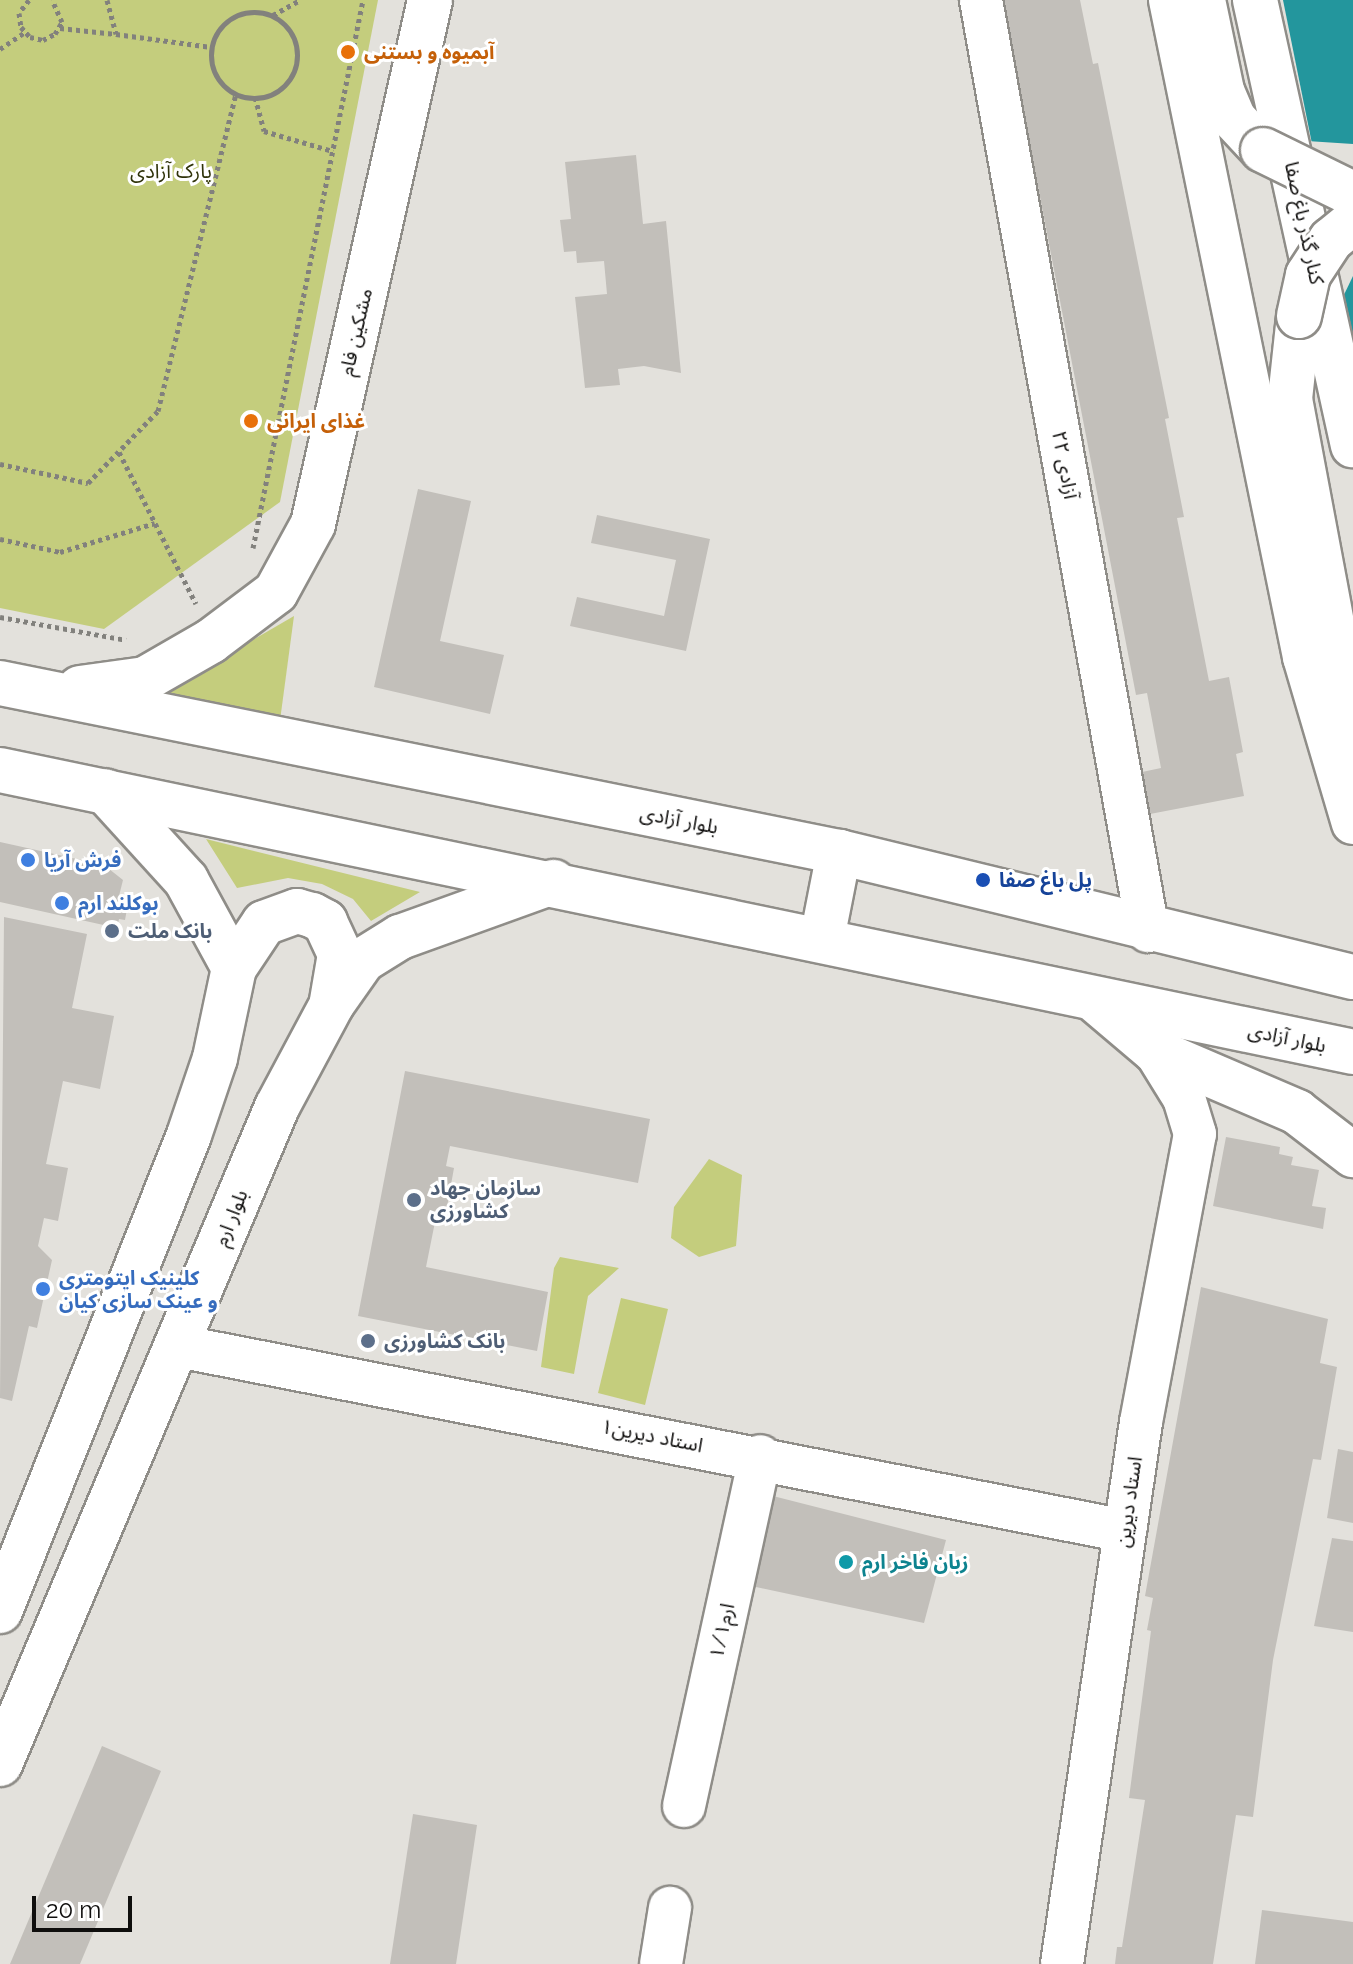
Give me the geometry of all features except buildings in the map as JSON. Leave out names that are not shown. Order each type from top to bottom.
[{"type":"main road","name":"مشکین فام","points":[[44,692],[145,679],[211,641],[276,592],[313,524],[430,0]]},
{"type":"main road","points":[[1203,0],[1222,91],[1234,119],[1263,150],[1353,194]]},
{"type":"main road","name":"کنار گذر باغ صفا","points":[[1255,0],[1353,445]]},
{"type":"main road","points":[[1353,222],[1331,240],[1308,275],[1299,316],[1290,399],[1353,736]]},
{"type":"main road","name":"بلوار آزادی","points":[[0,683],[839,852],[1148,931],[1353,977]]},
{"type":"main road","name":"بلوار آزادی","points":[[0,770],[553,882],[1096,1001],[1353,1052]]},
{"type":"main road","points":[[105,791],[186,880],[234,968]]},
{"type":"main road","points":[[822,939],[839,852]]},
{"type":"main road","name":"بلوار ارم","points":[[0,1764],[277,1107],[332,1004],[363,960],[400,937],[553,882]]},
{"type":"main road","points":[[0,1611],[86,1383],[189,1135],[215,1058],[234,968],[264,923],[297,911],[325,922],[340,954],[332,1004]]},
{"type":"main road","points":[[1096,1001],[1155,1051],[1297,1112],[1353,1155]]},
{"type":"street","name":"آزادی ۲۲","points":[[981,0],[1148,931]]},
{"type":"street","points":[[1170,0],[1304,657],[1353,823]]},
{"type":"street","name":"استاد دیرین","points":[[1062,1964],[1125,1531],[1195,1134],[1184,1098],[1155,1051]]},
{"type":"street","name":"استاد دیرین۱","points":[[178,1346],[760,1456],[1125,1531]]},
{"type":"street","name":"۱/۱ارم","points":[[684,1806],[760,1456]]},
{"type":"street","points":[[661,1964],[670,1908]]},
{"type":"path","points":[[24,33],[19,13],[29,0]]},
{"type":"path","points":[[107,0],[116,34]]},
{"type":"path","points":[[272,16],[295,41],[295,69],[277,91],[255,97],[236,94],[216,75],[211,47],[216,34],[237,15],[272,16],[300,0]]},
{"type":"path","points":[[252,553],[363,0]]},
{"type":"path","points":[[55,1],[62,15],[60,28]]},
{"type":"path","points":[[24,33],[43,40],[60,28],[211,47]]},
{"type":"path","points":[[0,49],[24,33]]},
{"type":"path","points":[[0,464],[88,483],[158,411],[236,94]]},
{"type":"path","points":[[255,97],[264,131],[333,151]]},
{"type":"path","points":[[119,452],[200,613]]},
{"type":"path","points":[[0,539],[60,552],[155,523]]},
{"type":"path","points":[[0,617],[131,642]]},
{"type":"green space","name":"پارک آزادی","points":[[0,0],[378,0],[280,502],[104,629],[0,608]]},
{"type":"green space","points":[[294,616],[279,728],[139,706]]},
{"type":"green space","points":[[206,839],[420,892],[371,921],[353,899],[322,884],[288,878],[237,888]]},
{"type":"green space","points":[[709,1159],[742,1175],[736,1246],[699,1257],[671,1238],[674,1207]]},
{"type":"green space","points":[[560,1257],[619,1268],[588,1296],[574,1374],[541,1367],[554,1268]]},
{"type":"green space","points":[[621,1298],[668,1309],[645,1405],[598,1393]]},
{"type":"water","points":[[1283,0],[1353,0],[1353,347]]},
{"type":"pier","points":[[1307,141],[1353,144],[1353,276],[1340,303]]},
{"type":"place","name":"آبمیوه و بستنی","points":[[348,52]]},
{"type":"place","name":"غذای ایرانی","points":[[251,421]]},
{"type":"place","name":"فرش آریا","points":[[28,860]]},
{"type":"place","name":"پل باغ صفا","points":[[983,880]]},
{"type":"place","name":"بوکلند ارم","points":[[62,903]]},
{"type":"place","name":"بانک ملت","points":[[112,931]]},
{"type":"place","name":"سازمان جهاد کشاورزی","points":[[414,1200]]},
{"type":"place","name":"کلینیک اپتومتری و عینک سازی کیان","points":[[43,1289]]},
{"type":"place","name":"بانک کشاورزی","points":[[368,1341]]},
{"type":"place","name":"زبان فاخر ارم","points":[[846,1562]]}]
